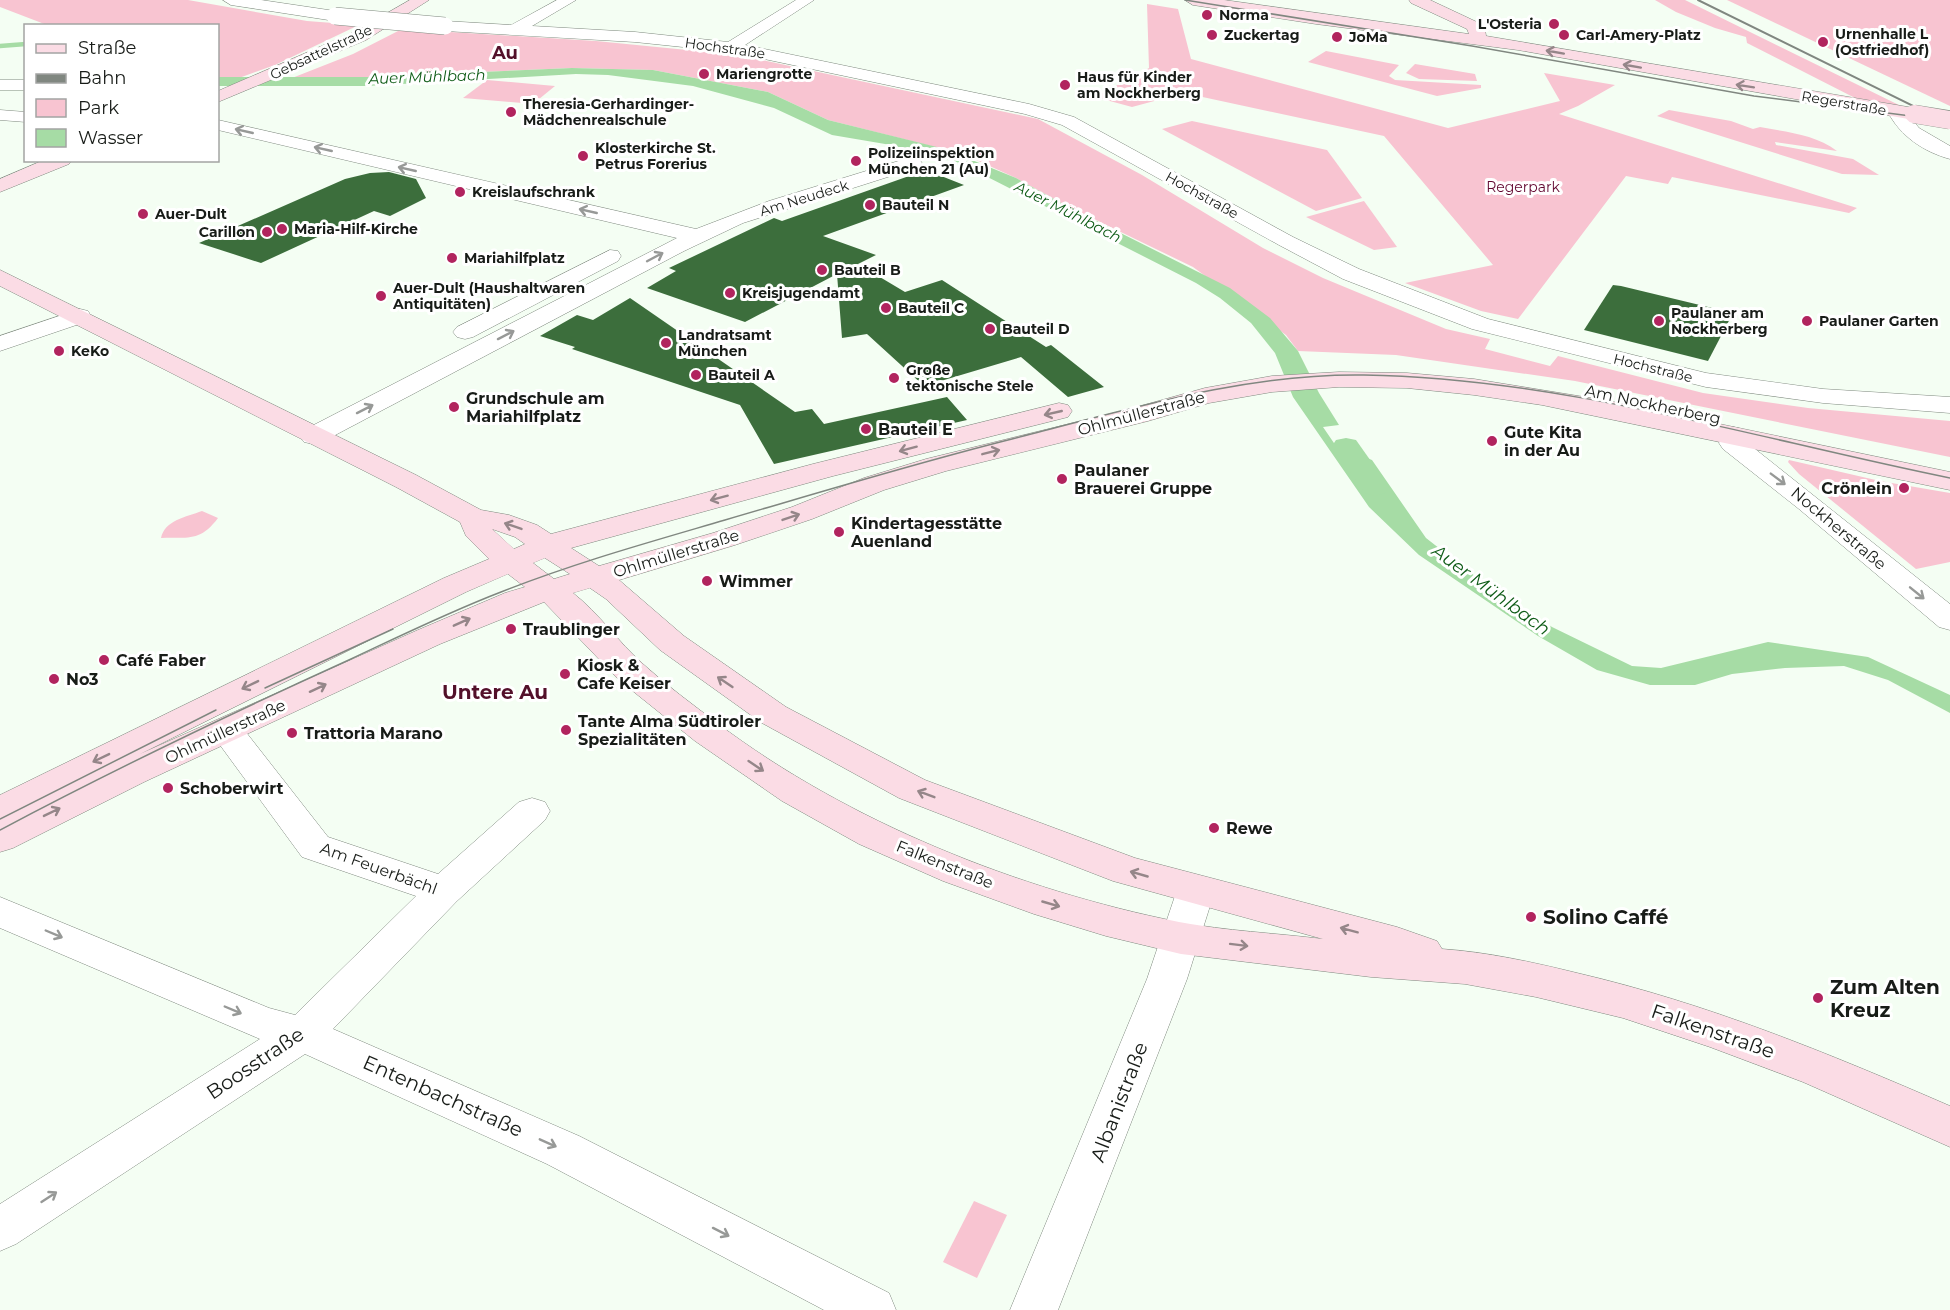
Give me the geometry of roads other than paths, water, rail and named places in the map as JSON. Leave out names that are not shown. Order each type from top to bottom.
[{"type":"main road","name":"Gebsattelstraße","points":[[220,95],[296,65],[360,36],[421,0]]},
{"type":"main road","name":"Regerstraße","points":[[1193,0],[1316,19],[1350,30],[1474,45],[1950,120]]},
{"type":"main road","points":[[1417,0],[1477,29],[1474,45]]},
{"type":"main road","points":[[1,185],[57,162]]},
{"type":"main road","points":[[0,277],[406,481],[474,518],[499,521],[526,531],[595,577]]},
{"type":"main road","name":"Am Nockherberg","points":[[1352,365],[1440,369],[1548,383],[1950,467]]},
{"type":"main road","name":"Ohlmüllerstraße","points":[[0,812],[92,762],[455,585],[549,545],[588,532],[823,470],[1065,410],[1221,376],[1293,367],[1352,365]]},
{"type":"main road","name":"Ohlmüllerstraße","points":[[0,838],[131,773],[476,616],[550,590],[724,539],[801,513],[874,484],[1139,415],[1167,404],[1291,381],[1337,378],[1386,379]]},
{"type":"main road","name":"Am Nockherberg","points":[[1386,379],[1471,386],[1545,397],[1950,480]]},
{"type":"main road","points":[[474,518],[477,530],[490,545],[512,560]]},
{"type":"main road","name":"Falkenstraße","points":[[512,560],[550,590],[611,649],[631,672],[707,733],[805,797],[872,834],[957,871],[1034,899],[1180,938],[1371,962],[1465,967],[1536,980],[1623,1001],[1720,1032],[1819,1069],[1950,1127]]},
{"type":"main road","name":"Falkenstraße","points":[[595,577],[617,592],[672,643],[774,715],[912,789],[1127,871],[1397,943],[1465,967]]},
{"type":"street","name":"Hochstraße","points":[[231,0],[328,15],[445,26],[515,29],[731,47],[968,95],[1063,118],[1286,242],[1351,274],[1480,324],[1706,380],[1823,396],[1950,405]]},
{"type":"street","points":[[515,29],[568,0]]},
{"type":"street","points":[[731,47],[806,0]]},
{"type":"street","points":[[1,86],[24,85]]},
{"type":"street","points":[[1906,113],[1901,123],[1911,133],[1950,153]]},
{"type":"street","points":[[0,115],[24,117]]},
{"type":"street","points":[[219,125],[697,236]]},
{"type":"street","name":"Am Neudeck","points":[[697,236],[776,205],[912,163]]},
{"type":"street","points":[[313,436],[697,236]]},
{"type":"street","points":[[326,405],[539,284],[645,238]]},
{"type":"street","points":[[539,284],[577,298]]},
{"type":"street","points":[[0,344],[80,316]]},
{"type":"street","name":"Nockherstraße","points":[[1733,435],[1732,443],[1809,503],[1947,618]]},
{"type":"street","name":"Am Feuerbächl","points":[[226,730],[315,847],[444,891]]},
{"type":"street","name":"Boosstraße","points":[[0,1229],[303,1034],[444,891],[532,811]]},
{"type":"street","name":"Albanistraße","points":[[1034,1310],[1104,1142],[1167,979],[1196,890]]},
{"type":"street","name":"Entenbachstraße","points":[[0,912],[262,1023],[303,1034],[563,1150],[872,1310]]},
{"type":"water","points":[[572,68],[653,70],[768,92],[828,120],[945,149],[1016,178],[1230,288],[1270,318],[1298,351],[1319,393],[1339,425],[1323,427],[1336,446],[1372,460],[1426,538],[1480,580],[1552,627],[1632,666],[1661,668],[1768,642],[1868,657],[1950,695],[1950,713],[1888,680],[1844,666],[1785,668],[1732,674],[1695,685],[1650,685],[1597,670],[1538,636],[1419,555],[1369,507],[1293,397],[1275,353],[1251,323],[1220,298],[1196,283],[960,163],[891,145],[832,135],[774,108],[693,86],[608,75],[576,74],[367,86],[219,86],[219,77],[367,77]]},
{"type":"waterway","points":[[0,46],[24,44]]},
{"type":"waterway","name":"Auer Mühlbach","points":[[1346,446],[1375,487]]},
{"type":"tram line","points":[[1185,0],[1472,46],[1754,96],[1950,121]]},
{"type":"tram line","points":[[0,830],[130,763],[262,700],[444,616],[529,581],[584,562],[868,478],[1186,395],[1275,380],[1319,376],[1364,375],[1438,379],[1512,387],[1659,413],[1950,478]]},
{"type":"tram line","points":[[265,688],[393,629]]},
{"type":"tram line","points":[[0,819],[216,710]]},
{"type":"railway","points":[[1698,0],[1950,124]]},
{"type":"place","name":"Norma","points":[[1207,15]]},
{"type":"place","name":"L'Osteria","points":[[1554,24]]},
{"type":"place","name":"Zuckertag","points":[[1212,35]]},
{"type":"place","name":"Carl-Amery-Platz","points":[[1564,35]]},
{"type":"place","name":"JoMa","points":[[1337,37]]},
{"type":"place","name":"Urnenhalle L (Ostfriedhof)","points":[[1823,42]]},
{"type":"place","name":"Mariengrotte","points":[[704,74]]},
{"type":"place","name":"Haus für Kinder am Nockherberg","points":[[1065,85]]},
{"type":"place","name":"Theresia-Gerhardinger- Mädchenrealschule","points":[[511,112]]},
{"type":"place","name":"Klosterkirche St. Petrus Forerius","points":[[583,156]]},
{"type":"place","name":"Polizeiinspektion München 21 (Au)","points":[[856,161]]},
{"type":"place","name":"Kreislaufschrank","points":[[460,192]]},
{"type":"place","name":"Bauteil N","points":[[870,205]]},
{"type":"place","name":"Auer-Dult","points":[[143,214]]},
{"type":"place","name":"Maria-Hilf-Kirche","points":[[282,229]]},
{"type":"place","name":"Carillon","points":[[267,232]]},
{"type":"place","name":"Mariahilfplatz","points":[[452,258]]},
{"type":"place","name":"Bauteil B","points":[[822,270]]},
{"type":"place","name":"Kreisjugendamt","points":[[730,293]]},
{"type":"place","name":"Auer-Dult (Haushaltwaren Antiquitäten)","points":[[381,296]]},
{"type":"place","name":"Bauteil C","points":[[886,308]]},
{"type":"place","name":"Paulaner am Nockherberg","points":[[1659,321]]},
{"type":"place","name":"Paulaner Garten","points":[[1807,321]]},
{"type":"place","name":"Bauteil D","points":[[990,329]]},
{"type":"place","name":"Landratsamt München","points":[[666,343]]},
{"type":"place","name":"KeKo","points":[[59,351]]},
{"type":"place","name":"Bauteil A","points":[[696,375]]},
{"type":"place","name":"Große tektonische Stele","points":[[894,378]]},
{"type":"place","name":"Grundschule am Mariahilfplatz","points":[[454,407]]},
{"type":"place","name":"Bauteil E","points":[[866,429]]},
{"type":"place","name":"Gute Kita in der Au","points":[[1492,441]]},
{"type":"place","name":"Paulaner Brauerei Gruppe","points":[[1062,479]]},
{"type":"place","name":"Crönlein","points":[[1904,488]]},
{"type":"place","name":"Kindertagesstätte Auenland","points":[[839,532]]},
{"type":"place","name":"Wimmer","points":[[707,581]]},
{"type":"place","name":"Traublinger","points":[[511,629]]},
{"type":"place","name":"Café Faber","points":[[104,660]]},
{"type":"place","name":"Kiosk & Cafe Keiser","points":[[565,674]]},
{"type":"place","name":"No3","points":[[54,679]]},
{"type":"place","name":"Tante Alma Südtiroler Spezialitäten","points":[[566,730]]},
{"type":"place","name":"Trattoria Marano","points":[[292,733]]},
{"type":"place","name":"Schoberwirt","points":[[168,788]]},
{"type":"place","name":"Rewe","points":[[1214,828]]},
{"type":"place","name":"Solino Caffé","points":[[1531,917]]},
{"type":"place","name":"Zum Alten Kreuz","points":[[1818,998]]},
{"type":"district","name":"Au","points":[[505,53]]},
{"type":"district","name":"Untere Au","points":[[495,692]]},
{"type":"park label","name":"Regerpark","points":[[1523,187]]}]
